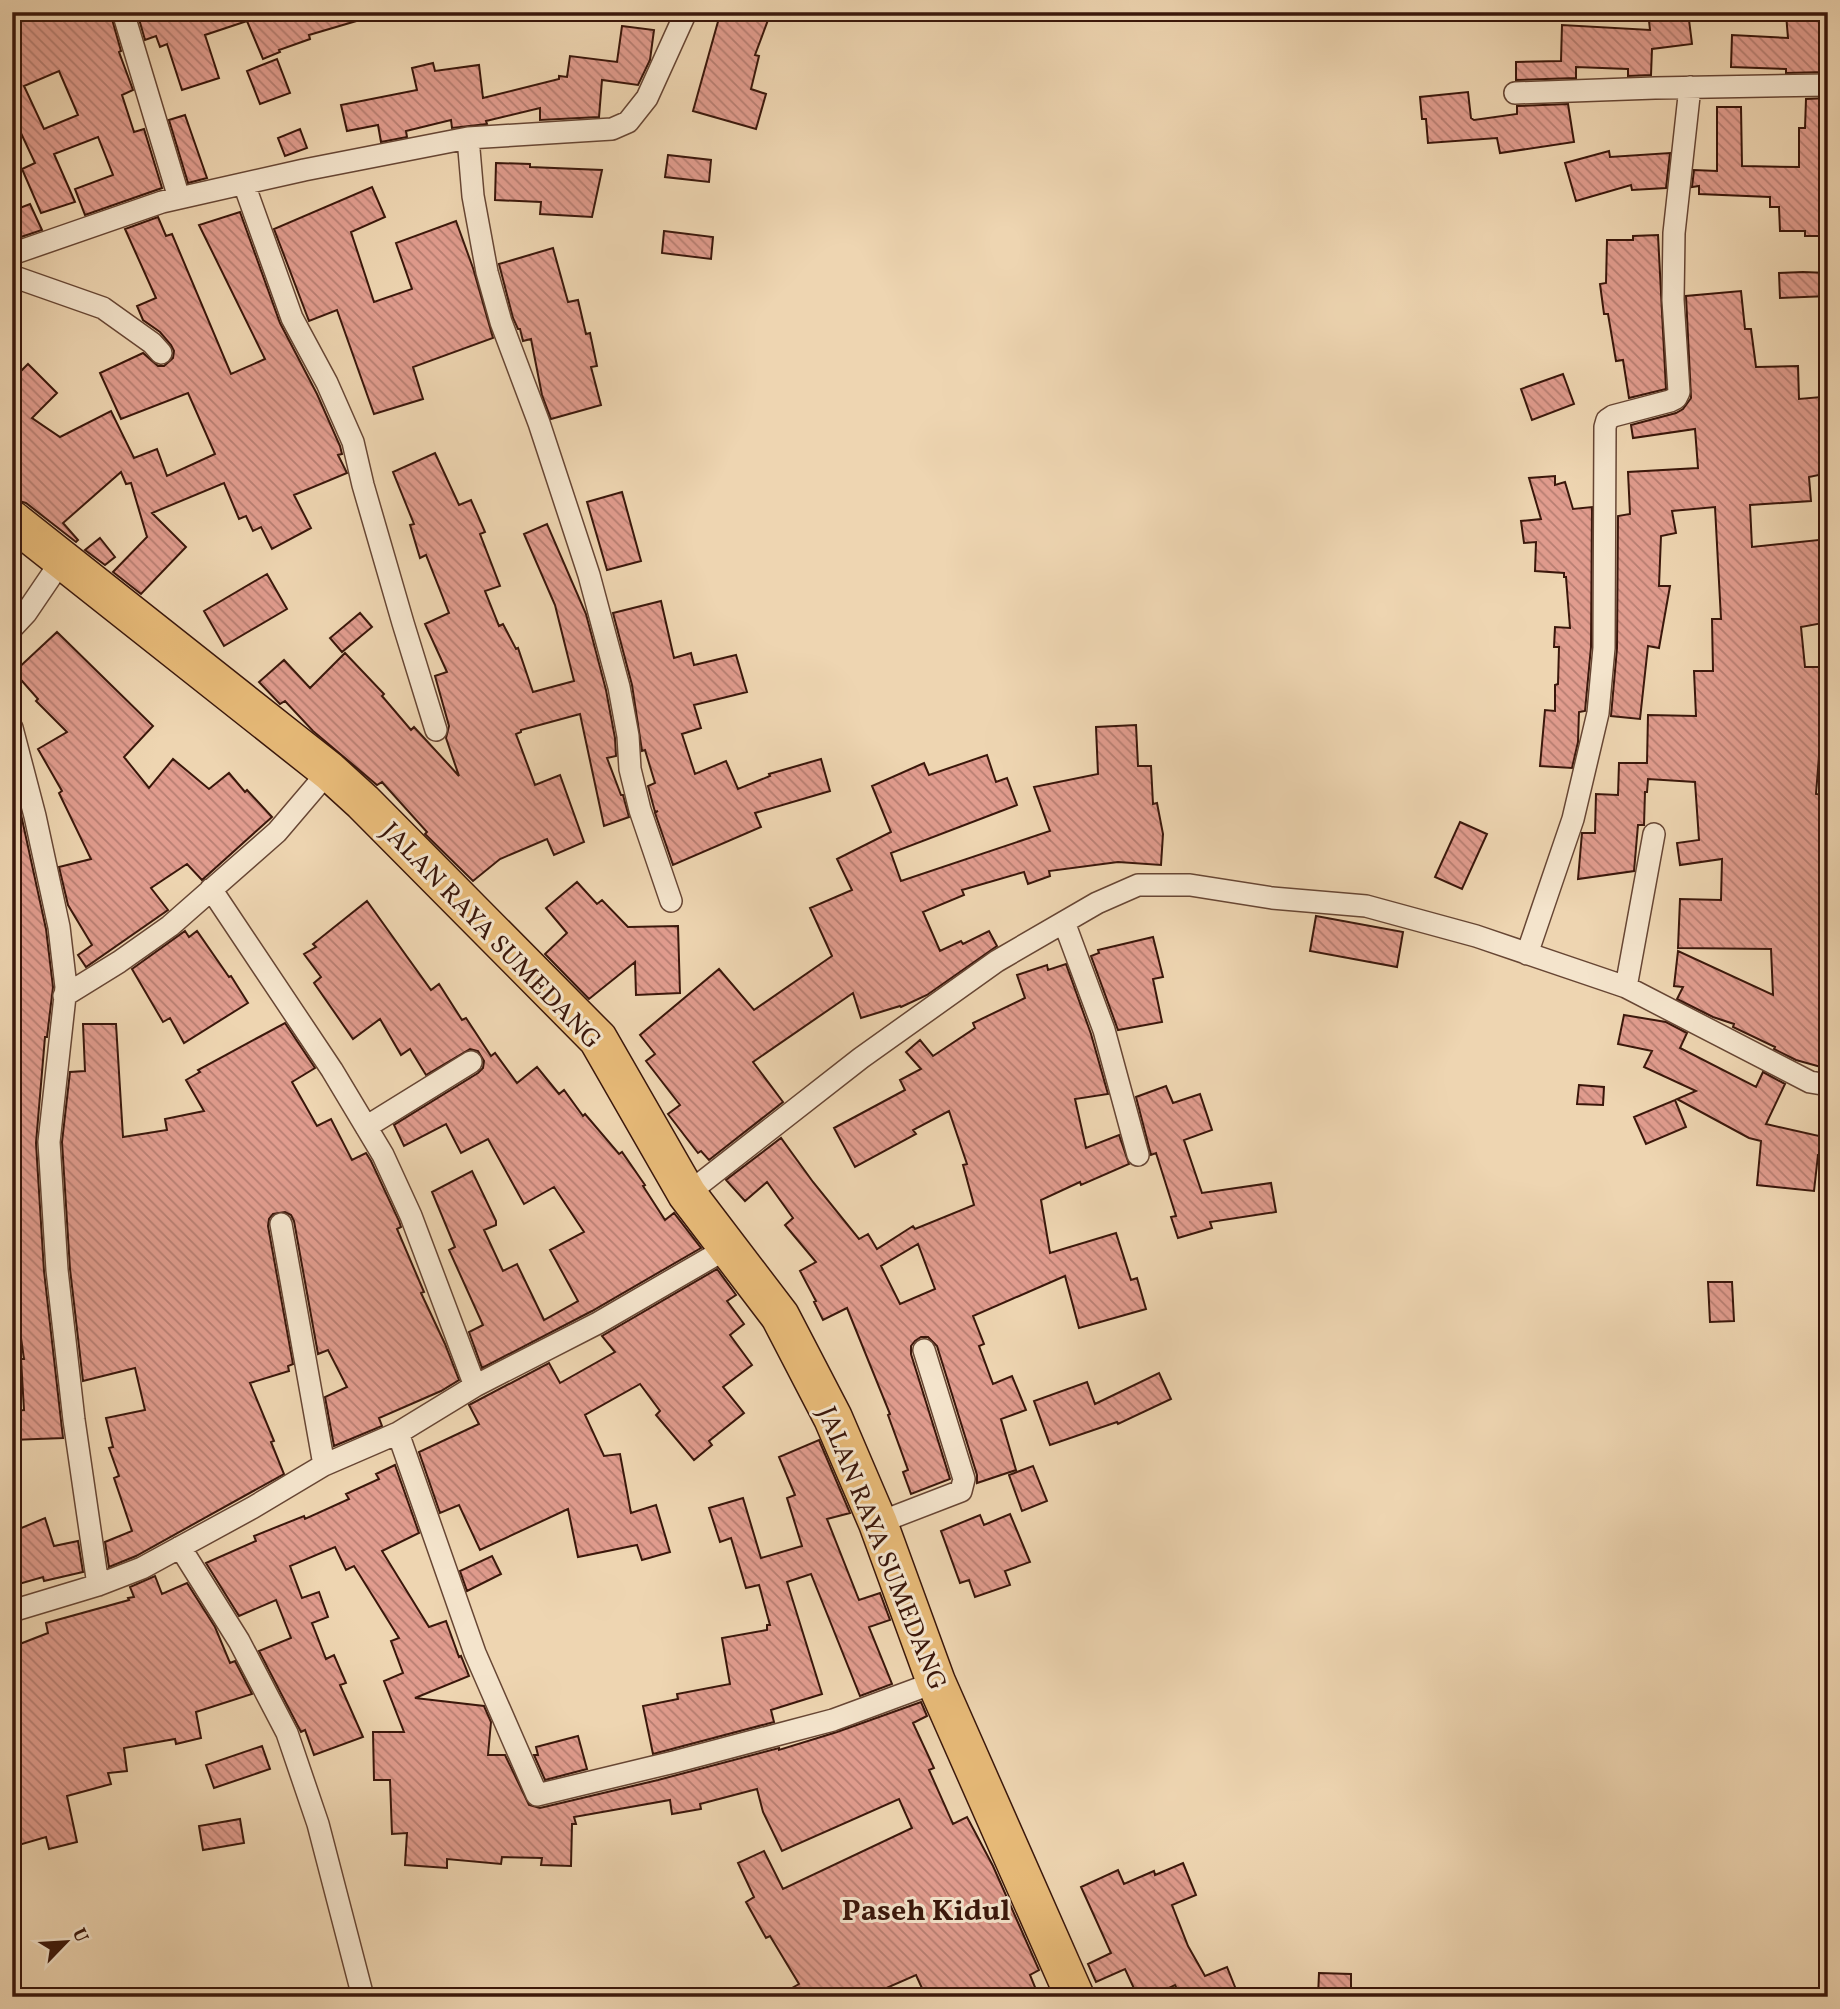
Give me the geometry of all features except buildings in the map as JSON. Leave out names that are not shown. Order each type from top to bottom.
[{"type":"highway","name":"JALAN RAYA SUMEDANG","points":[[12,520],[329,771],[598,1039],[687,1194],[780,1316],[833,1418],[878,1523],[936,1682],[1074,1997]]},
{"type":"street","points":[[123,12],[179,198]]},
{"type":"street","points":[[12,254],[162,202],[244,184],[468,138],[612,129],[628,122],[647,98],[686,12]]},
{"type":"street","points":[[1515,93],[1828,85]]},
{"type":"street","points":[[1527,954],[1573,819],[1598,713],[1604,648],[1605,427],[1607,420],[1613,416],[1670,401],[1676,398],[1679,392],[1673,300],[1674,233],[1690,87]]},
{"type":"street","points":[[468,138],[473,196],[487,272],[501,322],[539,423],[589,575],[619,687],[640,810],[671,901]]},
{"type":"street","points":[[244,184],[292,318],[327,383],[353,442],[402,624],[436,730]]},
{"type":"street","points":[[12,276],[103,308],[152,343],[161,353]]},
{"type":"street","points":[[12,628],[26,613],[62,560]]},
{"type":"street","points":[[12,728],[35,816],[59,927],[66,987],[50,1129],[50,1155],[57,1270],[72,1406],[98,1585]]},
{"type":"street","points":[[64,996],[170,926],[277,832],[329,771]]},
{"type":"street","points":[[1626,987],[1654,834]]},
{"type":"street","points":[[687,1194],[873,1050],[996,961],[1097,903],[1138,885],[1190,885],[1272,898],[1366,906],[1476,936],[1626,987],[1810,1082],[1828,1086]]},
{"type":"street","points":[[211,889],[332,1070],[383,1155],[411,1216],[475,1387]]},
{"type":"street","points":[[1065,922],[1104,1030],[1138,1155]]},
{"type":"street","points":[[366,1128],[471,1062]]},
{"type":"street","points":[[281,1224],[324,1465]]},
{"type":"street","points":[[12,1611],[98,1585],[142,1568],[253,1508],[324,1465],[398,1433],[475,1387],[598,1323],[729,1247]]},
{"type":"street","points":[[878,1523],[961,1491],[963,1486],[964,1479],[924,1350]]},
{"type":"street","points":[[398,1433],[475,1653],[537,1795],[833,1720],[936,1682]]},
{"type":"street","points":[[180,1547],[239,1641],[287,1732],[318,1824],[363,1997]]},
{"type":"district","name":"Paseh Kidul","points":[[926,1910]]}]
